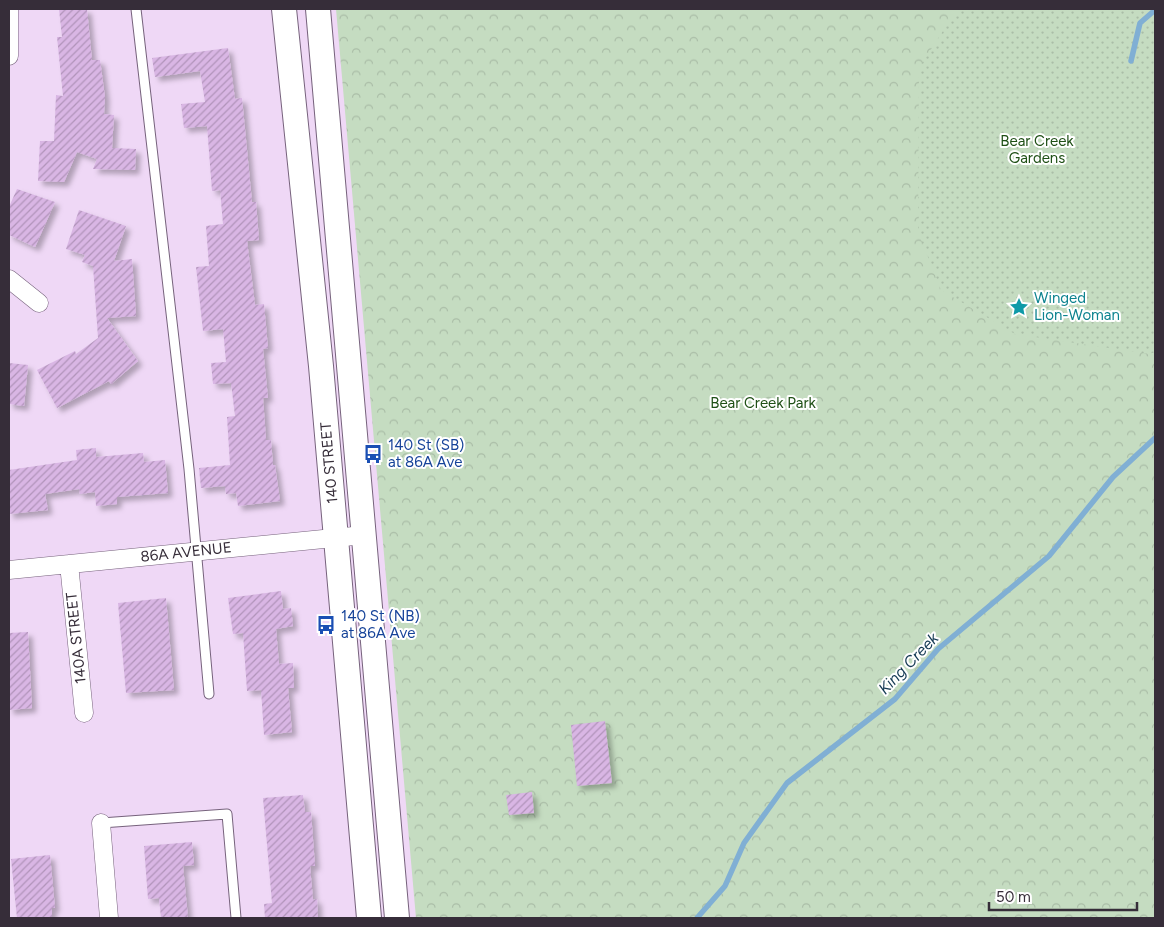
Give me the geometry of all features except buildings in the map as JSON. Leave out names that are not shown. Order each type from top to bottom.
[{"type":"main road","name":"140 STREET","points":[[284,9],[321,366],[369,918]]},
{"type":"main road","name":"140 STREET","points":[[318,9],[397,918]]},
{"type":"street","points":[[9,9],[9,56]]},
{"type":"street","points":[[9,278],[40,303]]},
{"type":"street","name":"86A AVENUE","points":[[9,570],[364,535]]},
{"type":"street","name":"140A STREET","points":[[69,564],[84,713]]},
{"type":"street","points":[[101,823],[109,918]]},
{"type":"lane","points":[[136,9],[197,551],[209,694]]},
{"type":"lane","points":[[101,823],[227,814],[236,918]]},
{"type":"green space","name":"Bear Creek Park","points":[[336,9],[1155,9],[1155,918],[416,918]]},
{"type":"green space","name":"Bear Creek Gardens","points":[[957,9],[1155,9],[1155,352],[1150,354],[1015,334],[941,290],[918,232],[919,68]]},
{"type":"waterway","points":[[1131,61],[1140,23],[1155,10]]},
{"type":"waterway","name":"King Creek","points":[[697,918],[725,886],[744,843],[787,783],[895,699],[938,649],[1049,556],[1113,477],[1155,438]]},
{"type":"place","name":"Winged Lion-Woman","points":[[1019,307]]},
{"type":"place","name":"140 St (SB) at 86A Ave","points":[[373,454]]},
{"type":"place","name":"140 St (NB) at 86A Ave","points":[[326,625]]}]
